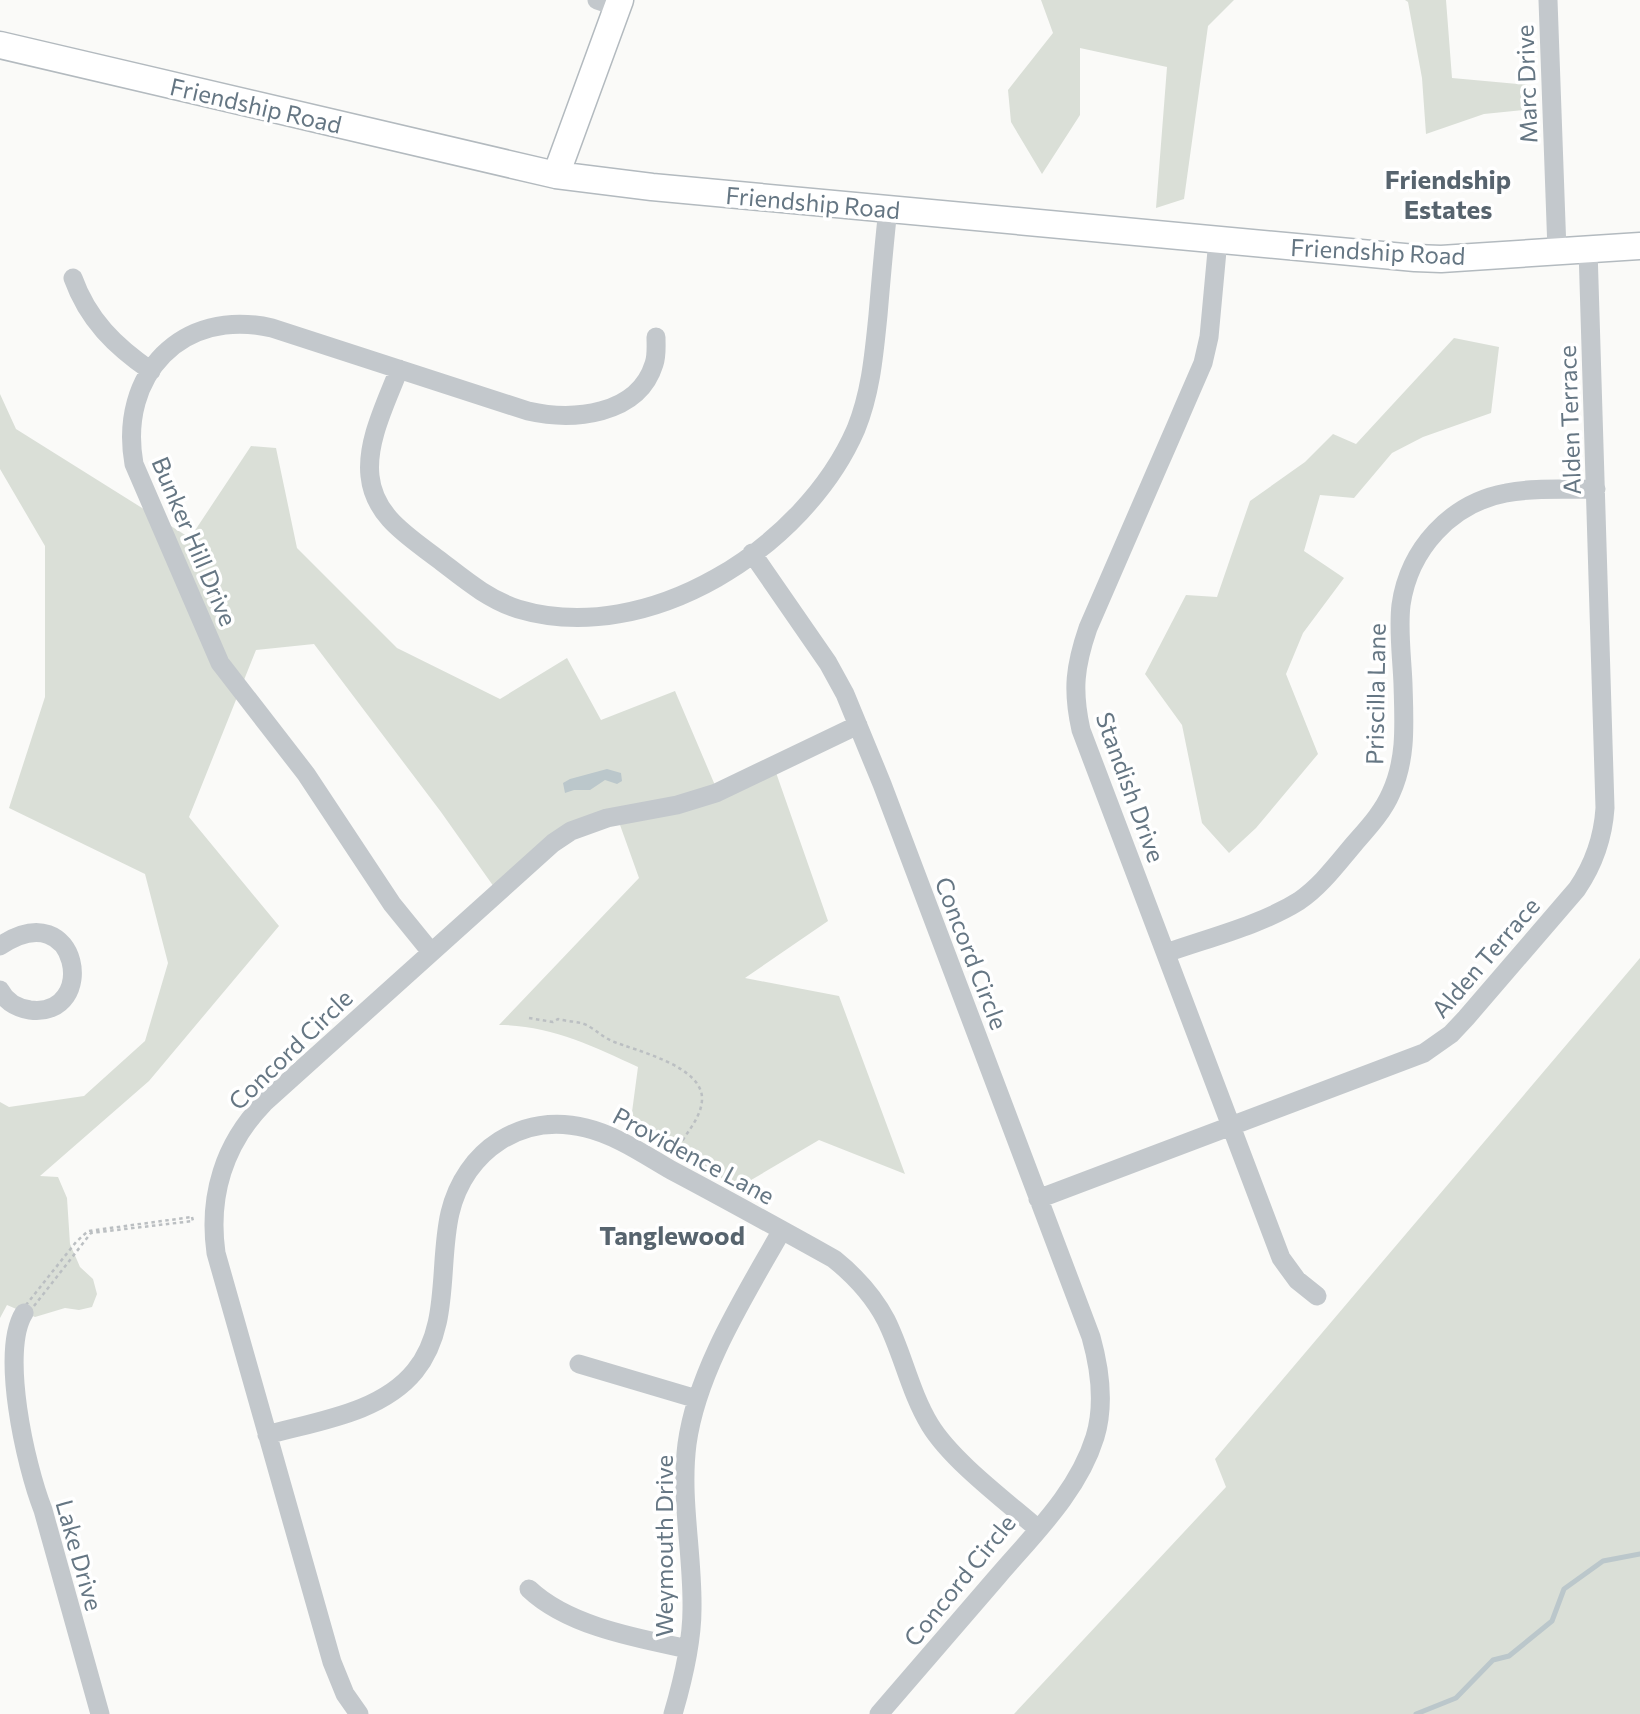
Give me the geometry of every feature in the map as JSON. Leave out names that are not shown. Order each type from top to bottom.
[{"type":"street","name":"Marc Drive","points":[[1548,0],[1557,251]]},
{"type":"street","points":[[556,175],[612,2]]},
{"type":"street","name":"Friendship Road","points":[[0,45],[556,175],[652,187],[1441,259],[1640,246]]},
{"type":"street","points":[[397,375],[373,442],[370,464],[373,492],[380,508],[398,529],[482,592],[504,603],[551,616],[588,617],[625,613],[663,603],[696,589],[752,553],[793,519],[837,464],[856,426],[873,369],[888,209]]},
{"type":"street","name":"Standish Drive","points":[[1218,240],[1209,337],[1203,363],[1088,628],[1079,654],[1074,689],[1081,730],[1282,1258],[1297,1280],[1317,1296]]},
{"type":"street","name":"Alden Terrace","points":[[1038,1199],[1413,1058],[1438,1044],[1466,1018],[1577,889],[1586,875],[1601,840],[1605,808],[1588,249]]},
{"type":"street","points":[[73,278],[81,300],[102,331],[151,371]]},
{"type":"street","name":"Bunker Hill Drive","points":[[431,952],[392,904],[306,774],[228,674],[213,648],[134,464],[130,443],[132,410],[143,383],[174,345],[203,330],[239,323],[272,328],[397,375],[548,416],[574,417],[611,407],[637,393],[648,380],[655,362],[656,337]]},
{"type":"street","name":"Priscilla Lane","points":[[1166,953],[1274,914],[1299,900],[1333,869],[1386,803],[1399,774],[1404,749],[1401,605],[1413,565],[1432,535],[1465,507],[1492,496],[1521,491],[1596,489]]},
{"type":"street","name":"Concord Circle","points":[[752,553],[828,663],[858,725],[1038,1199]]},
{"type":"street","name":"Concord Circle","points":[[359,1714],[345,1694],[332,1662],[216,1253],[213,1218],[222,1170],[233,1143],[254,1113],[552,843],[571,831],[607,818],[709,796],[858,725]]},
{"type":"street","points":[[0,946],[23,934],[49,935],[61,943],[70,954],[73,968],[70,987],[64,997],[45,1009],[34,1011],[20,1008],[10,1002],[0,990]]},
{"type":"street","name":"Providence Lane","points":[[267,1435],[373,1404],[398,1388],[416,1371],[435,1334],[449,1216],[456,1193],[471,1165],[494,1144],[525,1129],[544,1125],[571,1125],[598,1132],[782,1230]]},
{"type":"street","points":[[1038,1199],[1090,1337],[1099,1373],[1100,1400],[1095,1437],[1084,1466],[1062,1501],[1038,1529]]},
{"type":"street","name":"Concord Circle","points":[[782,1230],[834,1259],[869,1293],[887,1322],[916,1399],[941,1441],[1038,1529],[879,1714]]},
{"type":"street","name":"Weymouth Drive","points":[[673,1714],[682,1683],[692,1610],[686,1457],[697,1399],[709,1366],[782,1230]]},
{"type":"street","name":"Lake Drive","points":[[24,1313],[15,1321],[6,1351],[5,1412],[43,1510],[100,1714]]},
{"type":"street","points":[[579,1364],[697,1399]]},
{"type":"street","points":[[529,1589],[554,1609],[569,1616],[648,1640],[688,1648]]},
{"type":"path","points":[[529,1018],[553,1022],[558,1019],[589,1026],[600,1036],[667,1061],[687,1074],[701,1091],[701,1110],[695,1123],[681,1140],[670,1169]]},
{"type":"path","points":[[192,1217],[193,1221],[91,1233],[27,1315],[24,1313],[22,1310],[76,1241],[88,1231],[192,1217]]},
{"type":"shaded area","points":[[1041,0],[1234,0],[1208,26],[1184,199],[1156,208],[1167,67],[1080,48],[1080,115],[1042,174],[1011,122],[1008,90],[1053,33]]},
{"type":"shaded area","points":[[1405,0],[1446,0],[1452,78],[1528,85],[1534,109],[1484,114],[1426,134],[1422,78],[1408,2]]},
{"type":"shaded area","points":[[1454,338],[1499,347],[1491,413],[1423,437],[1392,453],[1354,498],[1320,495],[1304,551],[1344,578],[1303,633],[1286,674],[1318,754],[1256,828],[1229,853],[1202,823],[1182,725],[1145,674],[1186,595],[1217,597],[1250,501],[1305,462],[1333,434],[1356,444]]},
{"type":"shaded area","points":[[0,394],[16,429],[190,538],[251,446],[276,448],[297,548],[397,648],[500,699],[567,658],[601,720],[675,691],[717,790],[773,764],[828,921],[745,978],[839,996],[905,1174],[819,1140],[746,1183],[744,1187],[698,1169],[645,1133],[630,1127],[638,1067],[587,1044],[553,1033],[499,1025],[639,878],[615,811],[494,887],[314,644],[256,650],[189,817],[279,926],[149,1081],[40,1176],[58,1177],[67,1198],[70,1244],[80,1267],[93,1279],[97,1294],[92,1307],[79,1310],[65,1308],[35,1317],[7,1305],[0,1318],[0,1102],[9,1107],[84,1096],[145,1041],[168,963],[145,874],[9,808],[45,697],[45,546],[0,469]]},
{"type":"shaded area","points":[[607,769],[621,773],[622,781],[617,784],[605,780],[590,790],[565,793],[563,783],[570,779]]},
{"type":"shaded area","points":[[1640,958],[1640,1714],[1014,1714],[1226,1487],[1215,1459]]},
{"type":"waterway","points":[[1416,1714],[1456,1698],[1493,1660],[1509,1656],[1552,1621],[1564,1589],[1603,1561],[1640,1554]]},
{"type":"district","name":"Friendship Estates","points":[[1448,193]]},
{"type":"district","name":"Tanglewood","points":[[672,1234]]}]
